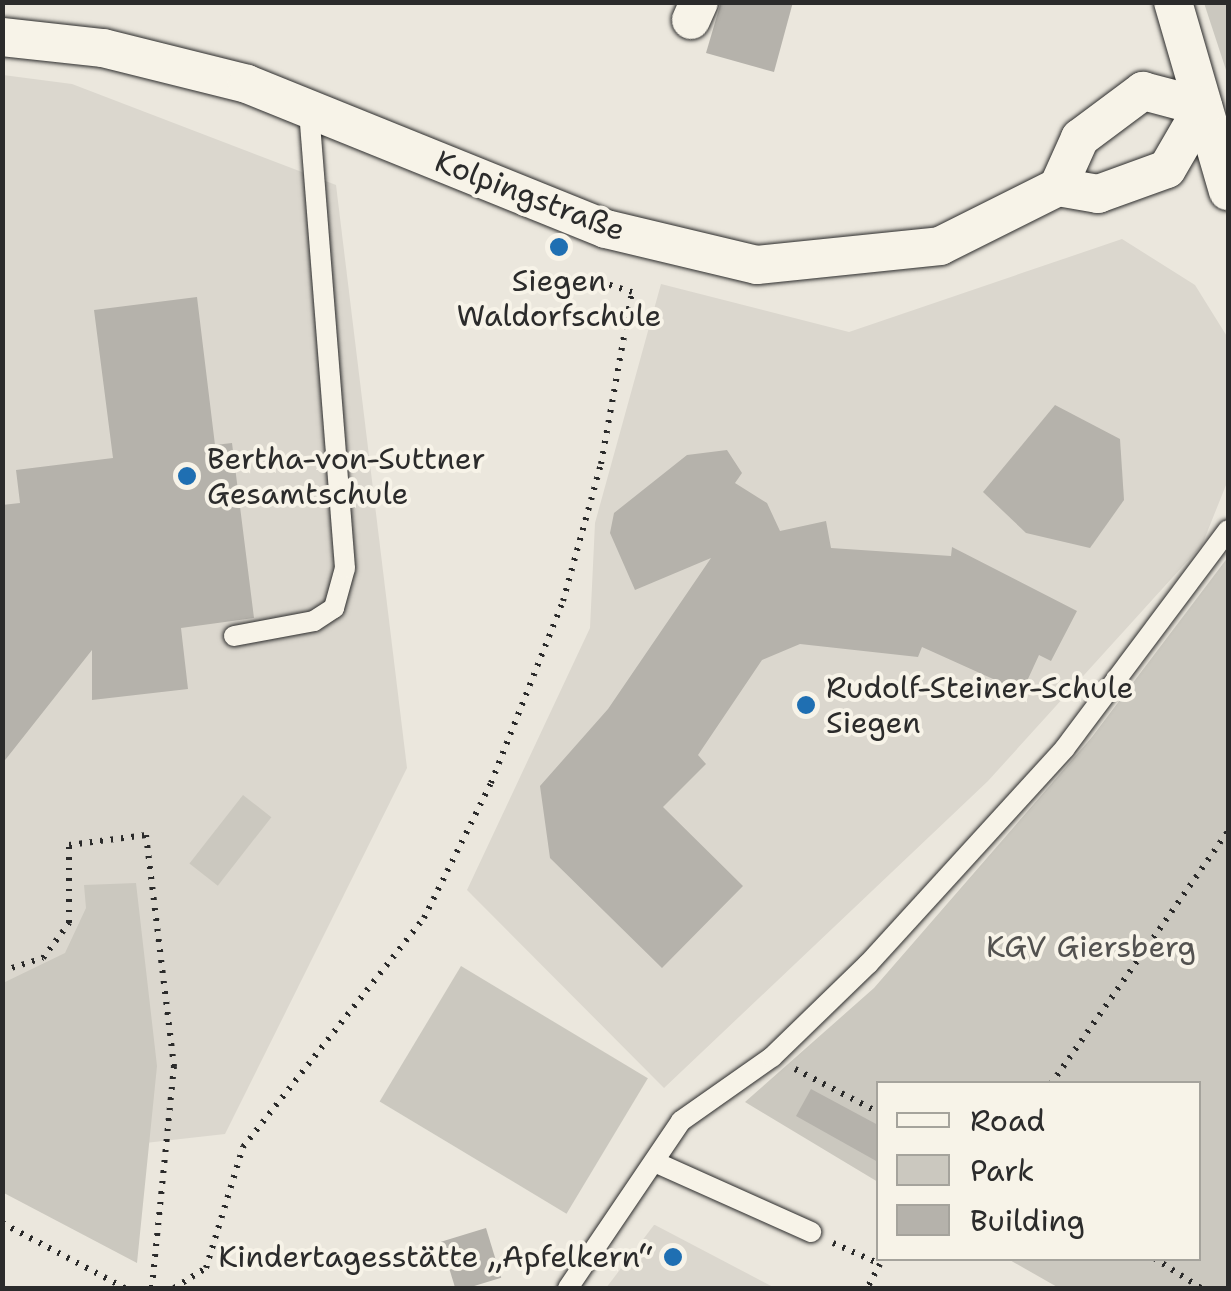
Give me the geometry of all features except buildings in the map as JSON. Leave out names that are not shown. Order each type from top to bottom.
[{"type":"street","points":[[1173,2],[1228,190]]},
{"type":"street","name":"Kolpingstraße","points":[[2,38],[102,48],[309,109],[606,229],[757,266],[940,246],[1058,188],[1098,194],[1166,169],[1203,107]]},
{"type":"street","points":[[1058,188],[1080,138],[1143,91],[1203,107]]},
{"type":"lane","points":[[234,636],[314,620],[334,608],[344,568],[309,109]]},
{"type":"lane","points":[[568,1288],[657,1163],[681,1121],[772,1057],[1066,748],[1228,530]]},
{"type":"lane","points":[[657,1163],[811,1232]]},
{"type":"path","points":[[174,1288],[206,1268],[243,1147],[424,918],[491,784],[563,600],[601,464],[632,292],[608,284]]},
{"type":"path","points":[[1053,1081],[1228,831]]},
{"type":"path","points":[[2,971],[42,958],[70,923],[68,845],[146,835],[174,1066],[152,1288]]},
{"type":"path","points":[[772,1057],[876,1111]]},
{"type":"path","points":[[2,1223],[126,1288]]},
{"type":"path","points":[[811,1232],[880,1264],[867,1288]]},
{"type":"path","points":[[1159,1261],[1201,1288]]},
{"type":"shaded area","name":"Bertha-von-Suttner Gesamtschule","points":[[3,75],[72,84],[336,185],[407,768],[225,1134],[3,1159]]},
{"type":"shaded area","name":"Rudolf-Steiner-Schule Siegen","points":[[1122,239],[1195,285],[1228,338],[1228,480],[1202,545],[988,781],[664,1088],[467,890],[590,628],[595,523],[661,284],[849,332]]},
{"type":"shaded area","name":"Kindertagesstätte „Apfelkern“","points":[[655,1225],[775,1288],[606,1288]]},
{"type":"green space","points":[[1204,3],[1228,3],[1228,76]]},
{"type":"green space","name":"KGV Giersberg","points":[[1228,557],[1228,1288],[1059,1288],[1012,1261],[1201,1261],[1201,1081],[876,1081],[876,1181],[745,1102],[874,988],[1092,737]]},
{"type":"green space","points":[[243,795],[271,817],[218,886],[189,864]]},
{"type":"green space","points":[[136,883],[157,1066],[137,1263],[2,1192],[3,983],[65,953],[86,908],[84,885]]},
{"type":"green space","points":[[461,966],[648,1078],[566,1214],[380,1101]]},
{"type":"place","name":"Siegen Waldorfschule","points":[[559,247]]},
{"type":"place","name":"Bertha-von-Suttner Gesamtschule","points":[[187,476]]},
{"type":"place","name":"Rudolf-Steiner-Schule Siegen","points":[[806,705]]},
{"type":"place","name":"Kindertagesstätte „Apfelkern“","points":[[673,1257]]}]
